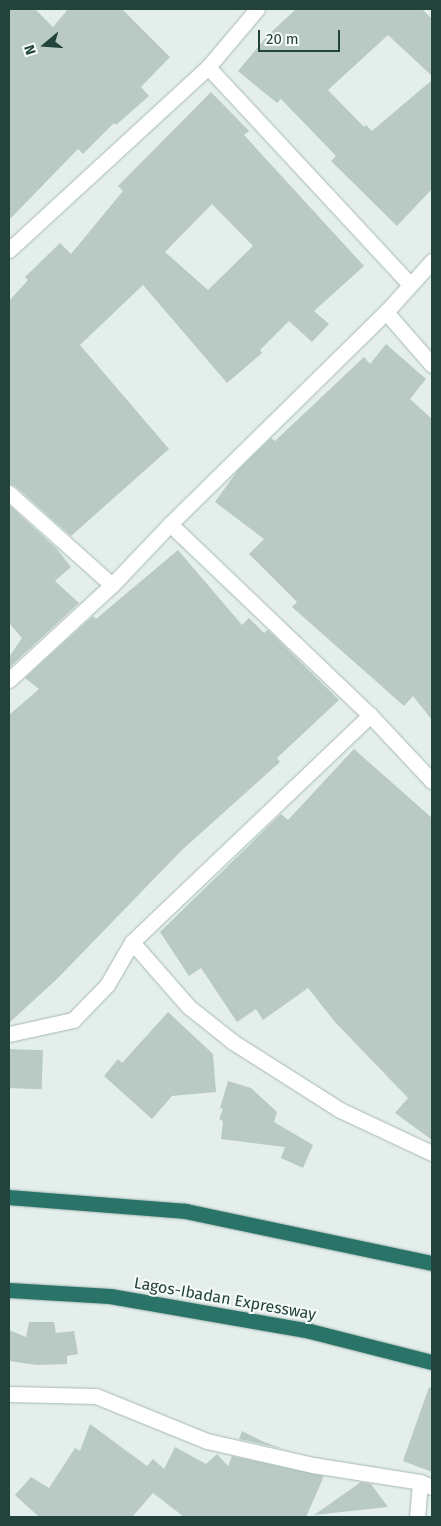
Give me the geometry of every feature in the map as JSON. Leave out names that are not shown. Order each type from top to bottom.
[{"type":"highway","points":[[9,1197],[185,1211],[432,1263]]},
{"type":"highway","name":"Lagos-Ibadan Expressway","points":[[9,1290],[110,1296],[310,1332],[432,1362]]},
{"type":"street","points":[[9,250],[208,67],[257,9]]},
{"type":"street","points":[[208,67],[410,284]]},
{"type":"street","points":[[9,680],[112,585],[170,524],[386,312],[432,262]]},
{"type":"street","points":[[386,312],[432,365]]},
{"type":"street","points":[[9,493],[112,585]]},
{"type":"street","points":[[170,524],[370,715],[432,781]]},
{"type":"street","points":[[9,1034],[73,1020],[107,985],[132,942],[370,715]]},
{"type":"street","points":[[132,942],[189,1006],[233,1042],[340,1110],[432,1152]]},
{"type":"street","points":[[9,1394],[96,1396],[207,1441],[313,1465],[426,1484],[417,1517]]},
{"type":"building","points":[[9,9],[35,9],[53,27],[68,9],[122,9],[170,57],[141,87],[149,96],[116,125],[114,123],[83,154],[78,149],[9,220]]},
{"type":"building","points":[[296,9],[422,9],[432,19],[432,76],[388,35],[328,90],[364,127],[366,125],[372,131],[432,80],[432,189],[397,226],[331,161],[336,156],[281,99],[277,103],[238,71],[268,35]]},
{"type":"building","points":[[211,92],[249,131],[244,135],[364,266],[314,311],[329,324],[312,342],[289,321],[260,350],[262,353],[227,383],[143,285],[80,345],[169,449],[71,536],[15,486],[9,484],[9,301],[28,280],[25,277],[60,243],[71,254],[123,191],[118,186]],"holes":[[[212,204],[253,246],[208,290],[165,252]]]},
{"type":"building","points":[[386,344],[426,379],[410,399],[432,419],[432,720],[413,696],[404,706],[292,607],[297,602],[249,554],[264,539],[215,502],[238,470],[271,438],[275,441],[364,357],[370,364]]},
{"type":"building","points":[[9,505],[57,549],[71,567],[55,581],[79,603],[10,667],[9,657],[22,638],[9,623]]},
{"type":"building","points":[[178,550],[242,625],[249,618],[264,633],[268,630],[339,700],[277,758],[280,762],[182,850],[57,979],[9,1023],[9,715],[39,689],[25,678],[93,616],[96,619]]},
{"type":"building","points":[[354,749],[432,818],[432,1140],[395,1113],[408,1098],[335,1022],[308,988],[263,1020],[256,1009],[237,1022],[201,968],[189,976],[160,932],[281,814],[288,820]]},
{"type":"building","points":[[168,1012],[213,1054],[216,1092],[172,1096],[152,1119],[104,1076],[118,1059],[122,1063]]},
{"type":"building","points":[[9,1049],[43,1050],[42,1089],[9,1088]]},
{"type":"building","points":[[228,1081],[251,1088],[277,1112],[274,1122],[313,1145],[303,1168],[281,1158],[285,1147],[221,1139],[223,1121],[219,1119],[223,1109],[220,1108]]},
{"type":"building","points":[[29,1322],[54,1322],[56,1333],[74,1331],[78,1354],[67,1356],[67,1364],[37,1365],[9,1361],[9,1330],[26,1337]]},
{"type":"building","points":[[429,1387],[432,1388],[432,1472],[403,1461]]},
{"type":"building","points":[[90,1424],[147,1466],[153,1459],[164,1469],[175,1447],[206,1464],[217,1454],[228,1466],[232,1456],[324,1476],[306,1517],[184,1517],[153,1493],[132,1517],[39,1517],[15,1495],[31,1477],[49,1488],[75,1448],[80,1451]]},
{"type":"building","points":[[242,1431],[264,1442],[284,1449],[239,1439]]},
{"type":"building","points":[[361,1482],[371,1484],[388,1507],[314,1515]]}]
